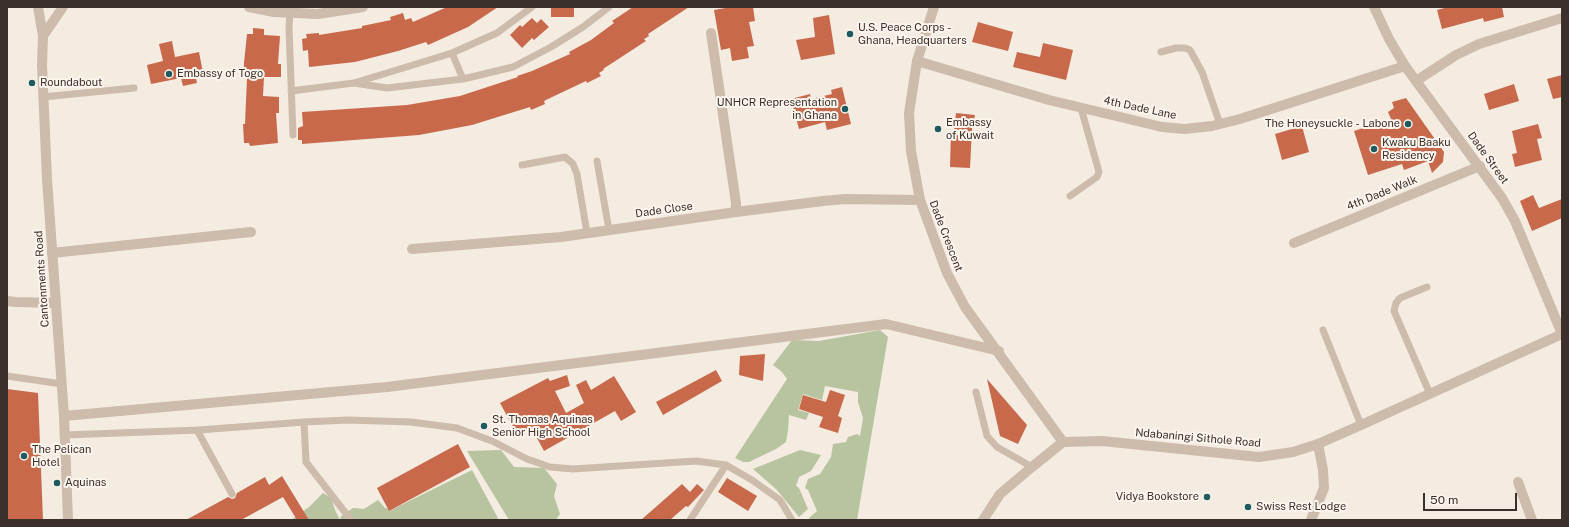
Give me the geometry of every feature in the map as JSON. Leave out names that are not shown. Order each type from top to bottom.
[{"type":"street","name":"Cantonments Road","points":[[38,7],[42,36],[43,97],[52,253],[64,416],[68,520]]},
{"type":"street","points":[[42,36],[63,7]]},
{"type":"street","points":[[249,7],[318,14],[363,7]]},
{"type":"street","name":"Dade Crescent","points":[[934,7],[917,61],[909,113],[911,151],[920,200],[947,274],[965,306],[1064,442]]},
{"type":"street","name":"Dade Street","points":[[1374,7],[1389,39],[1405,66],[1480,166],[1502,198],[1515,221],[1562,334]]},
{"type":"street","points":[[1416,81],[1456,55],[1479,44],[1562,18]]},
{"type":"street","points":[[711,33],[736,203],[736,212]]},
{"type":"street","name":"4th Dade Lane","points":[[917,61],[1049,100],[1162,127],[1184,129],[1212,126],[1240,119],[1405,66]]},
{"type":"street","name":"4th Dade Walk","points":[[1294,243],[1480,166]]},
{"type":"street","name":"Dade Close","points":[[412,249],[561,237],[736,212],[845,199],[920,200]]},
{"type":"street","points":[[52,253],[251,232]]},
{"type":"street","points":[[7,301],[56,303]]},
{"type":"street","points":[[64,416],[387,386],[886,324],[998,351]]},
{"type":"street","name":"Ndabaningi Sithole Road","points":[[1064,442],[1102,441],[1259,457],[1293,452],[1318,444],[1562,334]]},
{"type":"street","points":[[983,520],[1000,494],[1064,442]]},
{"type":"street","points":[[1311,520],[1324,488],[1323,470],[1318,444]]},
{"type":"street","points":[[1518,482],[1532,520]]},
{"type":"lane","points":[[291,90],[354,83],[452,53],[497,33],[532,7]]},
{"type":"lane","points":[[354,83],[387,88],[463,79],[513,67],[551,47],[609,7]]},
{"type":"lane","points":[[290,12],[289,28],[293,135]]},
{"type":"lane","points":[[1161,52],[1176,48],[1185,48],[1190,50],[1202,72],[1220,124]]},
{"type":"lane","points":[[452,53],[463,79]]},
{"type":"lane","points":[[43,97],[134,88]]},
{"type":"lane","points":[[1070,196],[1097,177],[1099,172],[1081,108]]},
{"type":"lane","points":[[522,166],[565,157],[574,164],[587,233]]},
{"type":"lane","points":[[597,161],[609,230]]},
{"type":"lane","points":[[1427,287],[1400,298],[1396,303],[1394,311],[1430,394]]},
{"type":"lane","points":[[1323,330],[1361,425]]},
{"type":"lane","points":[[7,376],[62,384]]},
{"type":"lane","points":[[976,392],[987,436],[998,447],[1032,467]]},
{"type":"lane","points":[[65,435],[197,430],[348,420],[411,422],[457,428],[492,441],[527,459],[550,467],[573,469],[696,461],[726,465],[752,480],[780,500],[792,520]]},
{"type":"lane","points":[[304,422],[306,462],[351,520]]},
{"type":"lane","points":[[197,430],[232,494]]},
{"type":"lane","points":[[690,520],[726,465]]},
{"type":"green space","points":[[880,330],[888,337],[857,520],[809,520],[809,518],[817,511],[808,490],[805,488],[808,479],[820,474],[831,457],[833,444],[846,442],[848,437],[857,434],[860,436],[863,418],[858,402],[858,392],[825,386],[822,400],[803,394],[798,410],[809,413],[806,420],[789,415],[786,442],[776,449],[749,462],[743,462],[735,458],[787,379],[782,372],[773,365],[792,340],[819,341]]},
{"type":"green space","points":[[501,450],[514,467],[544,468],[557,484],[554,496],[560,514],[556,520],[509,520],[467,451]]},
{"type":"green space","points":[[800,450],[821,455],[811,471],[799,477],[796,486],[799,488],[808,509],[799,517],[777,490],[753,469]]},
{"type":"green space","points":[[472,470],[499,520],[342,520],[340,517],[353,508],[364,509],[378,500],[389,511]]},
{"type":"green space","points":[[323,493],[331,498],[340,520],[291,520],[309,507]]},
{"type":"building","points":[[447,7],[498,7],[468,27],[428,45],[426,42],[355,62],[309,67],[308,50],[303,51],[302,39],[307,38],[306,34],[319,33],[319,35],[362,28],[362,26],[391,20],[390,17],[403,13],[405,20],[411,18],[413,22]]},
{"type":"building","points":[[551,7],[574,7],[574,17],[551,17]]},
{"type":"building","points":[[633,7],[689,7],[648,34],[649,36],[644,39],[646,41],[603,69],[604,70],[599,73],[601,76],[587,83],[586,81],[548,99],[544,101],[545,104],[531,110],[530,107],[472,125],[419,135],[302,144],[302,140],[298,140],[298,128],[303,126],[302,112],[407,105],[460,96],[518,77],[517,76],[570,54],[569,52],[591,40],[614,23],[612,21]]},
{"type":"building","points":[[731,7],[753,7],[755,21],[749,22],[754,46],[747,47],[749,58],[732,61],[730,48],[721,50],[714,10]]},
{"type":"building","points":[[1448,7],[1502,7],[1504,17],[1484,22],[1483,18],[1442,29],[1437,10]]},
{"type":"building","points":[[829,15],[835,54],[801,60],[796,40],[815,37],[813,18]]},
{"type":"building","points":[[532,18],[537,23],[541,19],[549,27],[534,40],[532,38],[522,48],[510,35],[520,25],[522,27]]},
{"type":"building","points":[[978,22],[1013,32],[1008,51],[972,42]]},
{"type":"building","points":[[253,28],[264,29],[264,35],[280,36],[278,64],[281,64],[281,77],[264,77],[263,96],[279,97],[279,113],[276,113],[278,143],[250,146],[249,143],[244,143],[243,124],[245,124],[247,78],[244,77],[244,63],[247,34],[253,34]]},
{"type":"building","points":[[172,41],[175,57],[199,52],[203,73],[195,74],[197,83],[183,86],[181,78],[151,84],[147,65],[163,61],[159,44]]},
{"type":"building","points":[[1043,43],[1073,50],[1066,80],[1013,67],[1017,52],[1040,57]]},
{"type":"building","points":[[1562,75],[1562,97],[1553,99],[1547,79]]},
{"type":"building","points":[[1514,84],[1519,101],[1489,110],[1484,94]]},
{"type":"building","points":[[842,87],[851,124],[827,130],[825,122],[799,129],[791,99],[810,94],[811,99],[832,94],[831,90]]},
{"type":"building","points":[[1406,98],[1444,152],[1443,162],[1432,173],[1428,161],[1404,170],[1402,164],[1368,175],[1354,131],[1391,119],[1388,112],[1394,108],[1392,102]]},
{"type":"building","points":[[956,113],[975,115],[972,129],[970,168],[950,167],[951,132],[954,132]]},
{"type":"building","points":[[1538,124],[1542,138],[1537,139],[1542,160],[1515,167],[1512,154],[1517,153],[1512,131]]},
{"type":"building","points":[[1302,126],[1309,152],[1282,160],[1275,134]]},
{"type":"building","points":[[1533,195],[1539,208],[1562,199],[1562,218],[1532,231],[1520,201]]},
{"type":"building","points":[[765,354],[763,381],[739,375],[740,356]]},
{"type":"building","points":[[716,370],[722,381],[663,415],[656,402]]},
{"type":"building","points":[[567,375],[570,386],[555,391],[566,413],[584,403],[576,385],[586,380],[591,390],[614,376],[636,412],[621,421],[615,411],[544,451],[531,427],[517,434],[500,403],[548,378],[550,381]]},
{"type":"building","points":[[987,379],[1027,425],[1018,444],[1000,436]]},
{"type":"building","name":"The Pelican Hotel","points":[[7,389],[38,393],[43,520],[7,520]]},
{"type":"building","points":[[830,390],[845,395],[838,416],[842,418],[838,433],[819,427],[823,417],[799,409],[803,395],[826,402]]},
{"type":"building","points":[[458,444],[470,467],[389,511],[377,488]]},
{"type":"building","points":[[282,476],[309,520],[297,520],[283,497],[241,520],[186,520],[228,497],[232,499],[235,498],[237,493],[265,477],[269,485]]},
{"type":"building","points":[[727,478],[757,496],[748,511],[718,492]]},
{"type":"building","points":[[682,484],[690,492],[697,484],[704,490],[688,507],[686,506],[670,520],[641,520]]},
{"type":"place","name":"U.S. Peace Corps - Ghana, Headquarters","points":[[850,34]]},
{"type":"place","name":"Embassy of Togo","points":[[169,74]]},
{"type":"place","name":"Roundabout","points":[[32,83]]},
{"type":"place","name":"UNHCR Representation in Ghana","points":[[845,109]]},
{"type":"place","name":"The Honeysuckle - Labone","points":[[1408,124]]},
{"type":"place","name":"Embassy of Kuwait","points":[[938,129]]},
{"type":"place","name":"Kwaku Baaku Residency","points":[[1374,149]]},
{"type":"place","name":"St. Thomas Aquinas Senior High School","points":[[484,426]]},
{"type":"place","name":"The Pelican Hotel","points":[[24,456]]},
{"type":"place","name":"Aquinas","points":[[57,483]]},
{"type":"place","name":"Vidya Bookstore","points":[[1207,497]]},
{"type":"place","name":"Swiss Rest Lodge","points":[[1248,507]]}]
